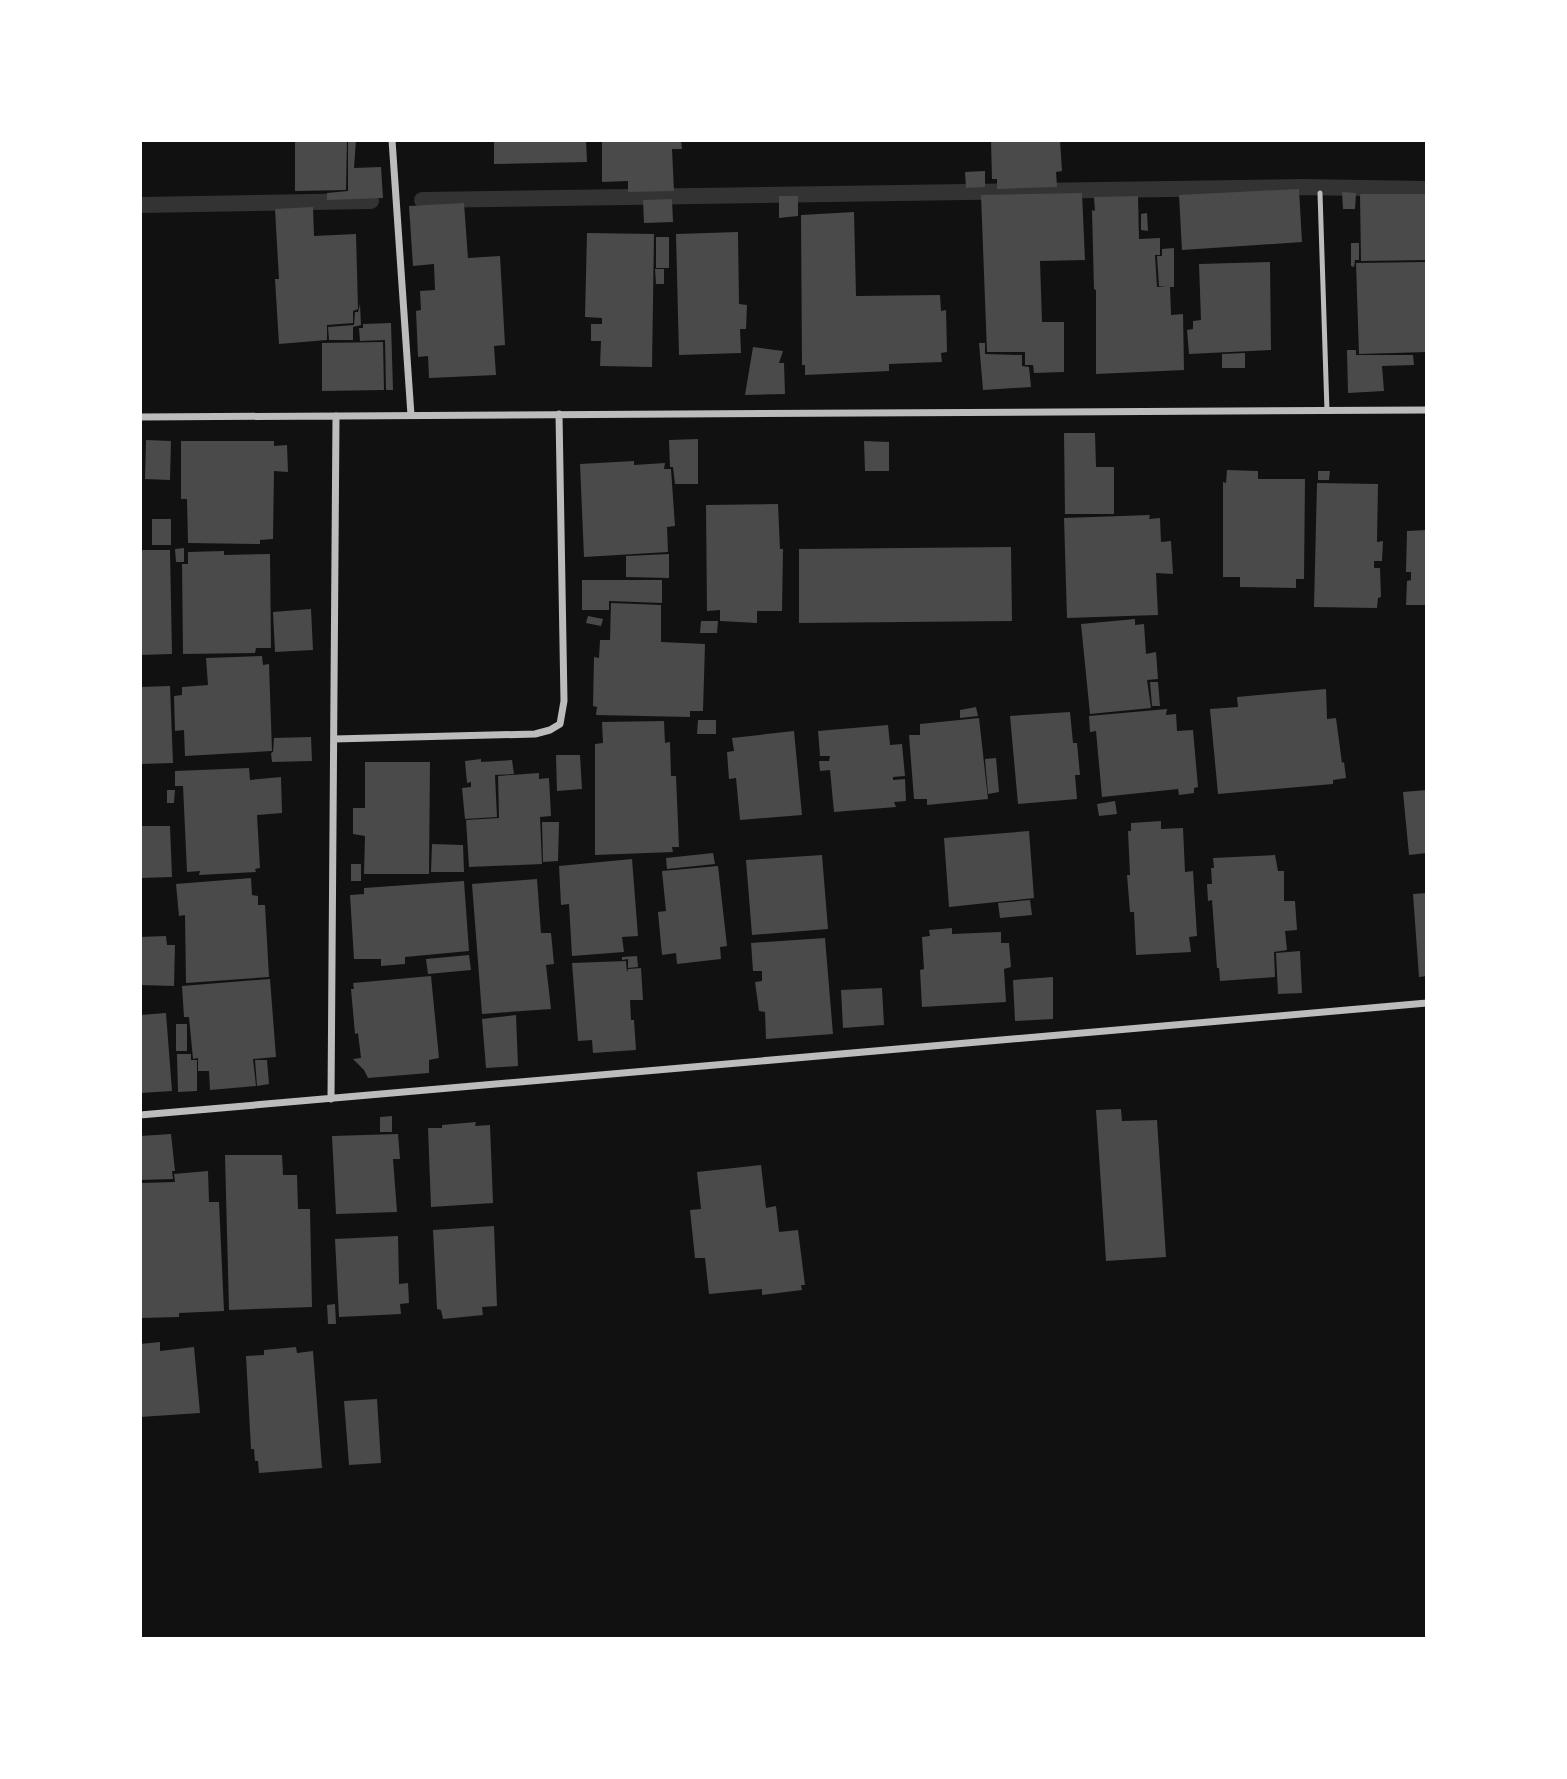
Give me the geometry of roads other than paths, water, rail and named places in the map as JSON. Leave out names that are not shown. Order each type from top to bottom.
[{"type":"street","points":[[392,140],[411,415]]},
{"type":"street","points":[[140,417],[1427,410]]},
{"type":"street","points":[[334,739],[535,734],[560,724],[564,701],[559,414]]},
{"type":"street","points":[[331,1099],[336,416]]},
{"type":"street","points":[[140,1115],[1427,1003]]},
{"type":"lane","points":[[1320,193],[1327,411]]},
{"type":"waterway","points":[[422,200],[1302,187],[1427,189]]},
{"type":"waterway","points":[[140,205],[371,201]]}]
